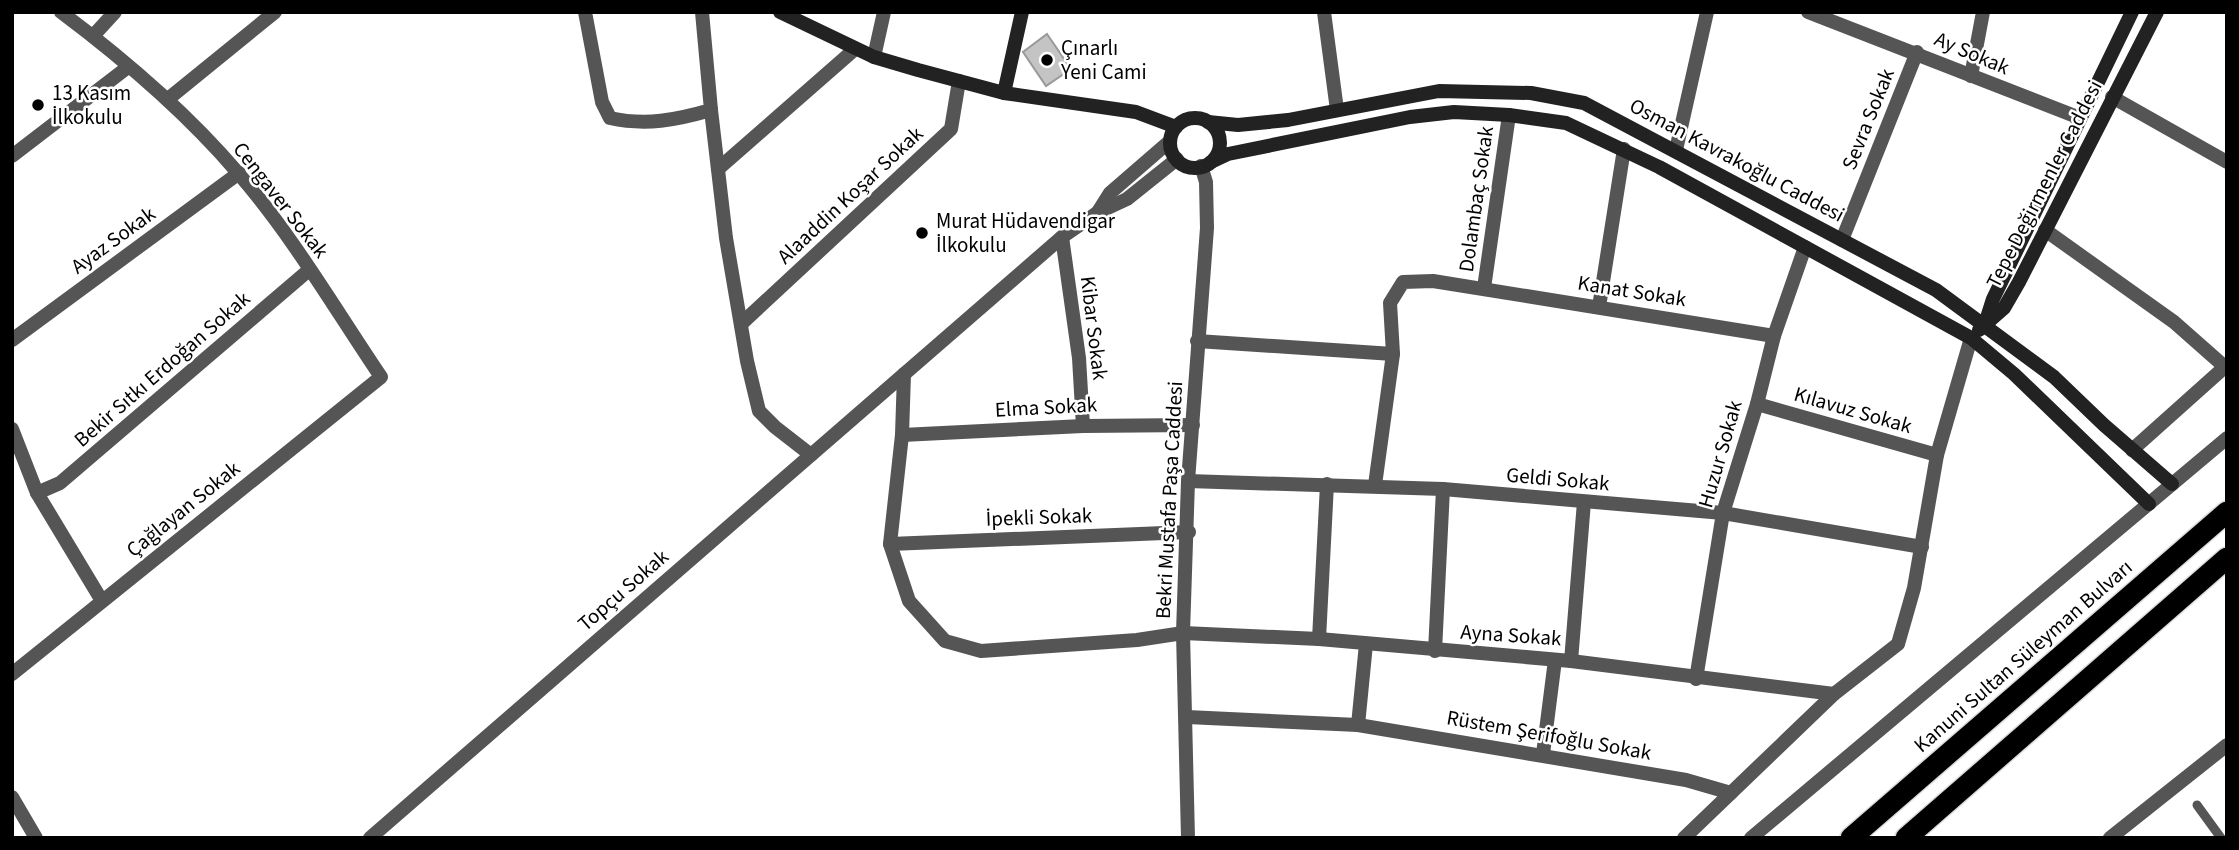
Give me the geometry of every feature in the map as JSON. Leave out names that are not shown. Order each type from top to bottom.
[{"type":"highway","name":"Kanuni Sultan Süleyman Bulvarı","points":[[1852,838],[2227,512]]},
{"type":"highway","points":[[1906,838],[2227,558]]},
{"type":"street","name":"Cengaver Sokak","points":[[61,12],[168,99],[239,173],[381,377]]},
{"type":"street","points":[[93,36],[115,12]]},
{"type":"street","points":[[168,99],[275,12]]},
{"type":"street","points":[[585,12],[602,102],[610,118],[629,122],[661,122],[711,110]]},
{"type":"street","points":[[702,12],[718,169],[741,324],[759,411],[775,427],[811,454]]},
{"type":"street","points":[[873,57],[884,12]]},
{"type":"street","points":[[1004,93],[1022,12]]},
{"type":"street","points":[[1324,12],[1337,110]]},
{"type":"street","points":[[1676,150],[1707,12]]},
{"type":"street","name":"Ay Sokak","points":[[1808,12],[1917,52],[1970,76],[2080,118]]},
{"type":"street","points":[[1970,76],[1983,12]]},
{"type":"street","name":"Tepe Değirmenler Caddesi","points":[[1985,324],[1993,299],[2132,12]]},
{"type":"street","name":"Tepe Değirmenler Caddesi","points":[[1985,324],[2004,308],[2157,12]]},
{"type":"street","name":"Osman Kavrakoğlu Caddesi","points":[[784,13],[873,57],[1004,93],[1136,112],[1176,127],[1190,118],[1238,125],[1288,120],[1438,91],[1559,96],[1584,103],[1936,290],[2054,377],[2172,484]]},
{"type":"street","points":[[718,169],[855,49]]},
{"type":"street","name":"Sevra Sokak","points":[[1842,240],[1917,52]]},
{"type":"street","points":[[12,156],[128,66]]},
{"type":"street","name":"Alaaddin Koşar Sokak","points":[[741,324],[951,129],[959,81]]},
{"type":"street","points":[[2112,97],[2227,162]]},
{"type":"street","name":"Osman Kavrakoğlu Caddesi","points":[[1206,164],[1228,154],[1410,117],[1454,112],[1509,115],[1566,123],[1624,149],[1971,338],[2014,374],[2149,504]]},
{"type":"street","name":"Dolambaç Sokak","points":[[1484,288],[1509,115]]},
{"type":"street","points":[[1176,127],[1170,141],[1177,159],[1188,166],[1206,164],[1219,148],[1220,139],[1208,122]]},
{"type":"street","name":"Topçu Sokak","points":[[1097,213],[1110,193],[1170,141]]},
{"type":"street","points":[[1600,307],[1624,149]]},
{"type":"street","name":"Topçu Sokak","points":[[373,837],[1062,237],[1097,213],[1127,199],[1177,159]]},
{"type":"street","name":"Bekri Mustafa Paşa Caddesi","points":[[1188,838],[1183,633],[1189,533],[1188,481],[1207,228],[1206,164]]},
{"type":"street","name":"Ayaz Sokak","points":[[12,340],[239,173]]},
{"type":"street","points":[[2045,230],[2174,322],[2226,366],[2132,450]]},
{"type":"street","name":"Kibar Sokak","points":[[1062,237],[1080,358],[1083,426]]},
{"type":"street","name":"Huzur Sokak","points":[[1696,679],[1723,513],[1757,404],[1774,335],[1805,247]]},
{"type":"street","name":"Bekir Sıtkı Erdoğan Sokak","points":[[37,493],[60,483],[309,270]]},
{"type":"street","name":"Kanat Sokak","points":[[1393,354],[1390,303],[1403,282],[1433,281],[1484,288],[1774,335]]},
{"type":"street","points":[[1684,838],[1834,694],[1898,644],[1922,547],[1937,455],[1971,338],[1985,324]]},
{"type":"street","points":[[1197,341],[1393,354],[1375,485]]},
{"type":"street","points":[[890,544],[902,435],[904,374]]},
{"type":"street","name":"Çağlayan Sokak","points":[[12,674],[381,377]]},
{"type":"street","name":"Kılavuz Sokak","points":[[1757,404],[1937,455]]},
{"type":"street","name":"Elma Sokak","points":[[902,435],[1083,426],[1193,425]]},
{"type":"street","points":[[12,429],[37,493],[102,601]]},
{"type":"street","points":[[1751,838],[2227,438]]},
{"type":"street","name":"Geldi Sokak","points":[[1188,481],[1443,489],[1723,513],[1922,547]]},
{"type":"street","points":[[1319,639],[1327,484]]},
{"type":"street","points":[[1435,651],[1443,489]]},
{"type":"street","points":[[1571,661],[1584,502]]},
{"type":"street","name":"İpekli Sokak","points":[[890,544],[1189,533]]},
{"type":"street","name":"Ayna Sokak","points":[[890,544],[909,601],[945,641],[981,651],[1137,640],[1183,633],[1319,639],[1571,661],[1696,679],[1834,694]]},
{"type":"street","points":[[1358,725],[1366,644]]},
{"type":"street","points":[[1544,754],[1555,660]]},
{"type":"street","name":"Rüstem Şerifoğlu Sokak","points":[[1187,717],[1358,725],[1544,754],[1686,780],[1731,793]]},
{"type":"street","points":[[2110,838],[2227,745]]},
{"type":"street","points":[[12,797],[36,838]]},
{"type":"lane","points":[[2197,805],[2221,838]]},
{"type":"building","name":"Çınarlı Yeni Cami","points":[[1047,34],[1071,69],[1046,86],[1023,52]]},
{"type":"place","name":"Çınarlı Yeni Cami","points":[[1047,60]]},
{"type":"place","name":"13 Kasım İlkokulu","points":[[38,105]]},
{"type":"place","name":"Murat Hüdavendigar İlkokulu","points":[[922,233]]}]
